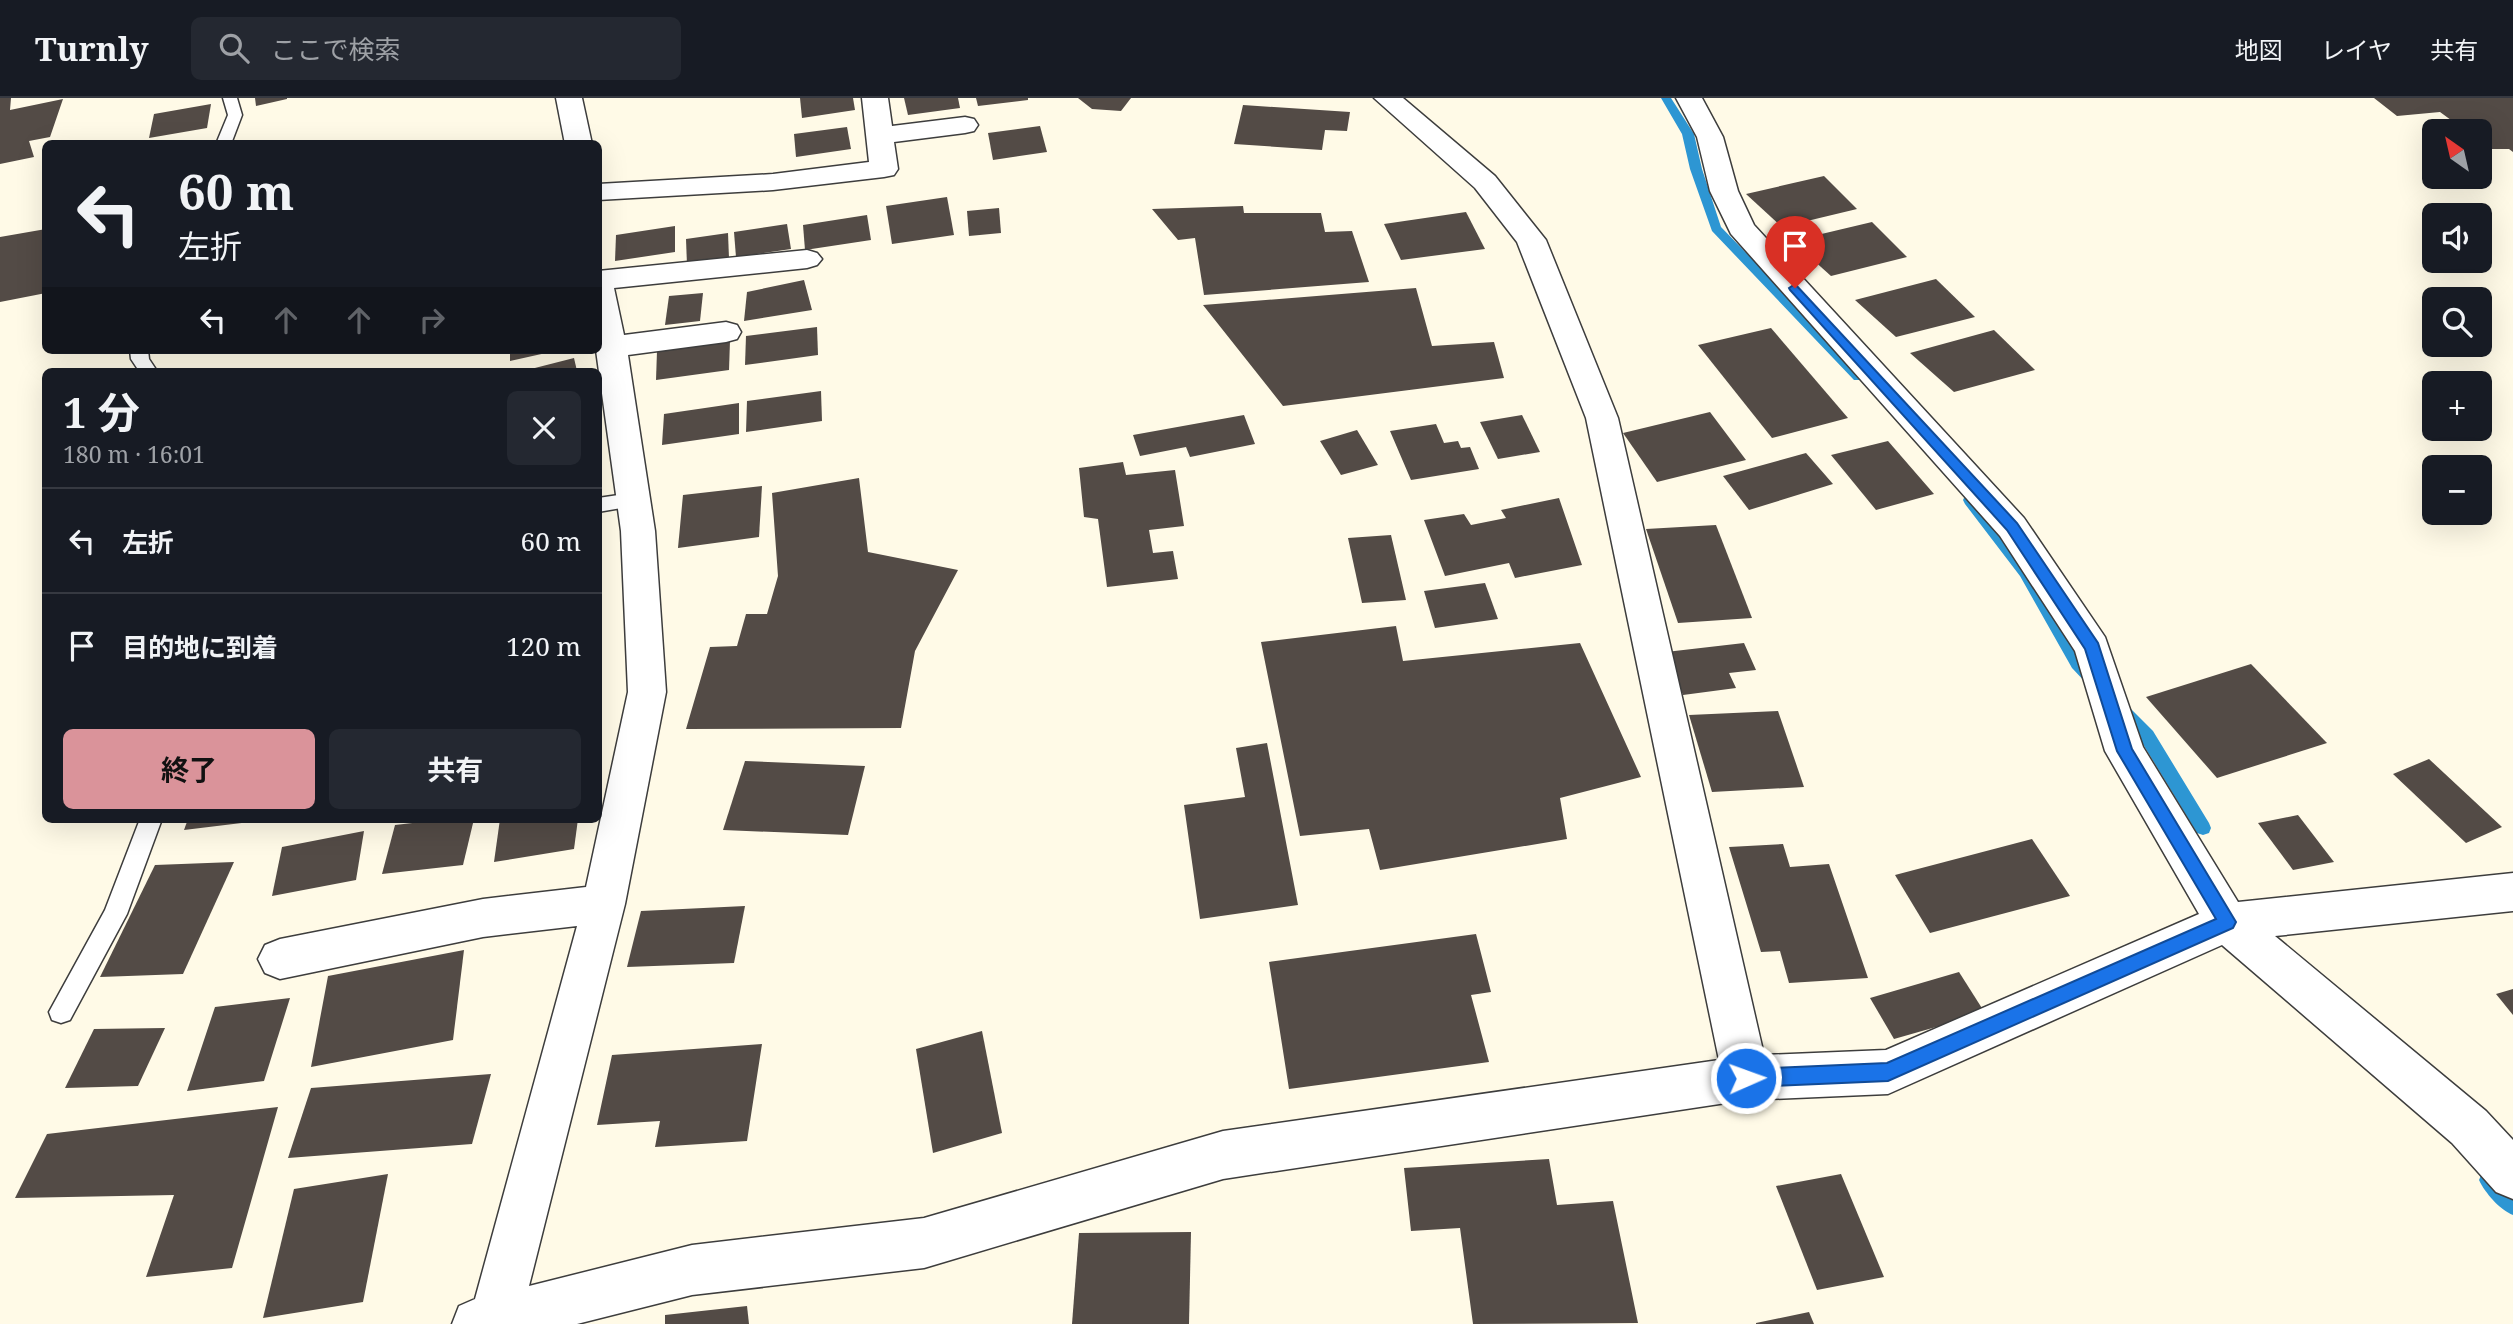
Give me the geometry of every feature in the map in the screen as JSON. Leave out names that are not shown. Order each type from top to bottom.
[{"type":"street","points":[[569,98],[578,140]]},
{"type":"street","points":[[602,192],[773,182],[884,169],[875,98]]},
{"type":"street","points":[[1387,98],[1485,182],[1531,240],[1602,418],[1746,1078]]},
{"type":"street","points":[[1689,98],[1710,136],[1724,191],[1741,228],[2012,527],[2092,648],[2125,751],[2227,922],[2469,1127],[2513,1175]]},
{"type":"street","points":[[880,136],[965,125]]},
{"type":"street","points":[[602,213],[872,193]]},
{"type":"street","points":[[602,281],[807,259]]},
{"type":"street","points":[[602,301],[611,346],[615,503],[638,531],[647,692],[604,904],[486,1321],[692,1270],[924,1243],[1223,1155],[1746,1078],[1888,1072],[2227,922],[2513,892]]},
{"type":"street","points":[[611,346],[726,332]]},
{"type":"street","points":[[280,959],[483,918],[604,904]]},
{"type":"lane","points":[[225,140],[235,115],[230,98]]},
{"type":"lane","points":[[61,1012],[115,914],[149,823]]},
{"type":"building","points":[[0,98],[11,98],[10,110],[63,99],[50,137],[29,141],[34,157],[0,164]]},
{"type":"building","points":[[255,98],[287,98],[287,99],[256,106]]},
{"type":"building","points":[[800,98],[853,98],[855,110],[802,118]]},
{"type":"building","points":[[904,98],[958,98],[960,108],[908,115]]},
{"type":"building","points":[[976,98],[1028,98],[1028,100],[978,106]]},
{"type":"building","points":[[1078,98],[1131,98],[1121,111],[1092,109]]},
{"type":"building","points":[[2374,98],[2513,98],[2513,152],[2509,149],[2492,149],[2492,119],[2450,119],[2440,112],[2397,116]]},
{"type":"building","points":[[211,104],[207,128],[149,138],[154,114]]},
{"type":"building","points":[[1243,105],[1350,112],[1347,131],[1325,130],[1322,150],[1234,144]]},
{"type":"building","points":[[1040,126],[1047,152],[993,160],[988,133]]},
{"type":"building","points":[[847,127],[851,149],[796,157],[794,134]]},
{"type":"building","points":[[1824,176],[1857,209],[1782,227],[1746,194]]},
{"type":"building","points":[[947,197],[954,235],[892,244],[886,206]]},
{"type":"building","points":[[1243,206],[1244,213],[1321,213],[1325,232],[1352,231],[1369,282],[1204,295],[1195,238],[1178,240],[1152,209]]},
{"type":"building","points":[[999,208],[1001,233],[969,236],[967,211]]},
{"type":"building","points":[[1466,212],[1485,249],[1401,260],[1384,224]]},
{"type":"building","points":[[867,215],[871,240],[805,250],[803,225]]},
{"type":"building","points":[[1872,222],[1907,257],[1831,276],[1792,241]]},
{"type":"building","points":[[787,224],[791,249],[736,257],[734,232]]},
{"type":"building","points":[[675,226],[675,252],[615,261],[616,235]]},
{"type":"building","points":[[42,230],[42,294],[0,302],[0,237]]},
{"type":"building","points":[[728,233],[729,258],[687,265],[686,239]]},
{"type":"building","points":[[1936,279],[1975,317],[1896,337],[1855,300]]},
{"type":"building","points":[[804,280],[812,310],[744,321],[747,292]]},
{"type":"building","points":[[1416,288],[1432,346],[1494,342],[1504,378],[1283,406],[1203,305]]},
{"type":"building","points":[[703,293],[700,321],[665,325],[669,296]]},
{"type":"building","points":[[817,327],[818,355],[745,365],[746,336]]},
{"type":"building","points":[[1771,328],[1848,418],[1772,438],[1698,345]]},
{"type":"building","points":[[1994,330],[2035,370],[1954,392],[1910,353]]},
{"type":"building","points":[[730,341],[729,370],[656,380],[657,351]]},
{"type":"building","points":[[510,354],[542,354],[510,361]]},
{"type":"building","points":[[574,358],[576,368],[535,368]]},
{"type":"building","points":[[821,391],[822,421],[746,432],[747,401]]},
{"type":"building","points":[[739,403],[739,434],[662,445],[664,414]]},
{"type":"building","points":[[1710,412],[1746,460],[1657,482],[1623,433]]},
{"type":"building","points":[[1244,415],[1255,444],[1190,457],[1186,447],[1140,456],[1133,435]]},
{"type":"building","points":[[1522,415],[1540,452],[1498,459],[1480,422]]},
{"type":"building","points":[[1436,424],[1444,443],[1458,441],[1461,448],[1470,447],[1479,469],[1411,480],[1390,431]]},
{"type":"building","points":[[1357,430],[1378,465],[1341,475],[1320,441]]},
{"type":"building","points":[[1888,441],[1934,494],[1876,510],[1831,455]]},
{"type":"building","points":[[1806,453],[1833,484],[1749,510],[1723,476]]},
{"type":"building","points":[[1123,462],[1126,475],[1175,470],[1184,526],[1149,530],[1153,553],[1173,551],[1178,579],[1107,587],[1098,519],[1084,517],[1079,468]]},
{"type":"building","points":[[859,478],[868,552],[958,570],[915,651],[901,728],[686,729],[710,647],[737,646],[746,614],[767,614],[778,576],[772,493]]},
{"type":"building","points":[[762,486],[759,537],[678,548],[683,495]]},
{"type":"building","points":[[1559,498],[1582,565],[1515,578],[1509,563],[1445,576],[1424,520],[1464,514],[1471,525],[1506,518],[1501,510]]},
{"type":"building","points":[[1716,525],[1752,618],[1678,623],[1646,529]]},
{"type":"building","points":[[1391,535],[1406,600],[1362,603],[1348,538]]},
{"type":"building","points":[[1485,583],[1498,619],[1435,628],[1424,591]]},
{"type":"building","points":[[1396,626],[1403,661],[1580,643],[1641,777],[1560,798],[1567,839],[1380,870],[1369,829],[1300,836],[1261,642]]},
{"type":"building","points":[[1744,643],[1756,670],[1729,673],[1736,688],[1683,695],[1666,652]]},
{"type":"building","points":[[2251,664],[2327,743],[2217,778],[2146,697]]},
{"type":"building","points":[[1778,711],[1804,787],[1712,792],[1689,715]]},
{"type":"building","points":[[1267,743],[1298,905],[1200,919],[1184,805],[1245,797],[1236,748]]},
{"type":"building","points":[[2429,759],[2502,827],[2466,843],[2393,774]]},
{"type":"building","points":[[745,761],[865,766],[848,835],[723,830]]},
{"type":"building","points":[[2298,815],[2334,862],[2293,870],[2258,823]]},
{"type":"building","points":[[187,823],[242,823],[184,830]]},
{"type":"building","points":[[473,823],[463,865],[382,874],[395,825]]},
{"type":"building","points":[[499,823],[577,823],[574,849],[494,862]]},
{"type":"building","points":[[364,831],[356,880],[272,896],[282,847]]},
{"type":"building","points":[[2032,839],[2070,896],[1930,933],[1895,875]]},
{"type":"building","points":[[1783,844],[1790,867],[1829,864],[1868,978],[1789,983],[1780,951],[1761,952],[1729,847]]},
{"type":"building","points":[[234,862],[183,974],[100,977],[155,865]]},
{"type":"building","points":[[745,906],[734,963],[627,967],[641,911]]},
{"type":"building","points":[[1476,934],[1491,992],[1471,995],[1489,1062],[1289,1089],[1269,962]]},
{"type":"building","points":[[464,950],[453,1040],[311,1067],[328,976]]},
{"type":"building","points":[[1959,972],[1985,1013],[1894,1039],[1870,998]]},
{"type":"building","points":[[2513,989],[2513,1015],[2496,994]]},
{"type":"building","points":[[290,998],[264,1081],[187,1091],[215,1007]]},
{"type":"building","points":[[165,1028],[138,1086],[65,1088],[94,1029]]},
{"type":"building","points":[[982,1031],[1002,1133],[933,1153],[916,1049]]},
{"type":"building","points":[[762,1044],[747,1141],[655,1147],[660,1121],[597,1125],[612,1055]]},
{"type":"building","points":[[491,1074],[472,1144],[288,1158],[311,1088]]},
{"type":"building","points":[[278,1107],[232,1268],[146,1277],[174,1195],[15,1198],[47,1134]]},
{"type":"building","points":[[1549,1159],[1557,1205],[1613,1201],[1638,1323],[1473,1324],[1460,1228],[1411,1231],[1404,1168]]},
{"type":"building","points":[[388,1174],[363,1302],[263,1318],[294,1189]]},
{"type":"building","points":[[1841,1174],[1884,1277],[1817,1290],[1776,1186]]},
{"type":"building","points":[[1191,1232],[1189,1324],[1072,1324],[1079,1233]]},
{"type":"building","points":[[747,1306],[749,1324],[665,1324],[665,1315]]},
{"type":"building","points":[[1809,1312],[1814,1324],[1756,1324],[1756,1323]]},
{"type":"waterway","points":[[1666,98],[1688,134],[1696,169],[1716,228],[1859,377]]},
{"type":"waterway","points":[[1970,500],[2025,572],[2077,664],[2093,681]]},
{"type":"waterway","points":[[2121,709],[2147,736],[2203,828]]},
{"type":"waterway","points":[[2489,1180],[2513,1205]]},
{"type":"route","points":[[1746,1078],[1888,1072],[2227,922],[2125,751],[2092,648],[2012,527],[1795,288]]}]
